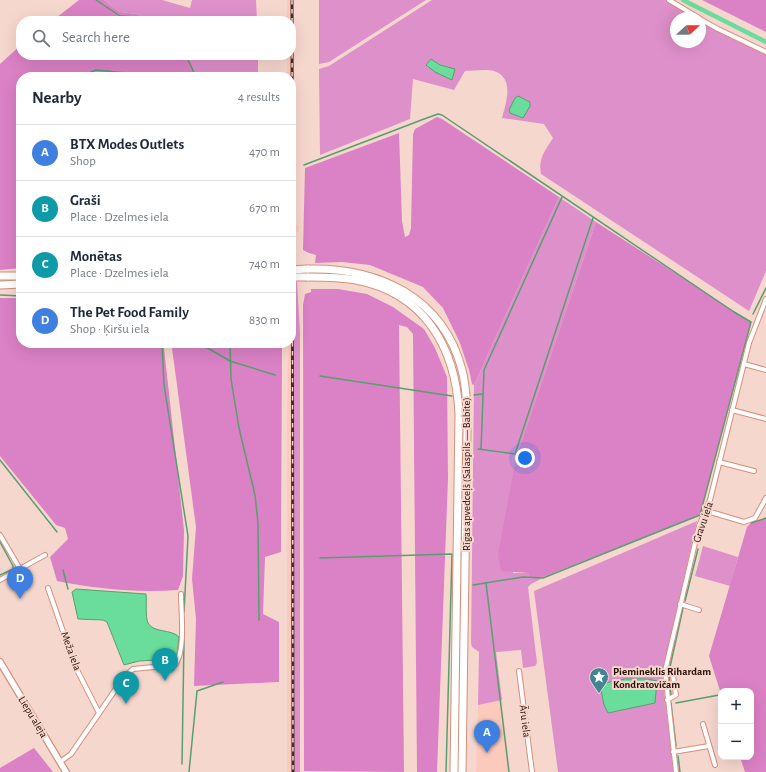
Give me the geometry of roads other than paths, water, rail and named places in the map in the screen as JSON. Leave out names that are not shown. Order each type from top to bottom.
[{"type":"highway","name":"Rīgas apvedceļš (Salaspils — Babīte)","points":[[296,270],[341,270],[364,274],[385,281],[407,293],[426,307],[441,324],[452,342],[460,364],[466,394],[467,424],[462,772]]},
{"type":"highway","points":[[0,276],[16,276]]},
{"type":"highway","name":"Rīgas apvedceļš (Salaspils — Babīte)","points":[[296,278],[357,280],[379,287],[399,297],[417,310],[434,328],[445,347],[454,369],[460,414],[454,772]]},
{"type":"highway","points":[[2,285],[16,284]]},
{"type":"street","points":[[669,0],[689,12]]},
{"type":"street","points":[[706,22],[718,30],[766,52]]},
{"type":"street","name":"Gravu iela","points":[[676,772],[665,671],[699,526],[707,511],[756,320],[766,301]]},
{"type":"street","points":[[744,364],[766,370]]},
{"type":"street","points":[[732,410],[766,419]]},
{"type":"street","points":[[719,462],[754,471]]},
{"type":"street","points":[[707,511],[744,522],[755,518],[766,498]]},
{"type":"street","points":[[0,535],[20,569]]},
{"type":"street","points":[[0,580],[45,555]]},
{"type":"street","name":"Meža iela","points":[[48,588],[75,666],[99,712]]},
{"type":"street","points":[[60,762],[71,754],[124,677],[133,669],[175,665],[178,662],[180,658],[182,640],[181,594]]},
{"type":"street","points":[[680,604],[698,610]]},
{"type":"street","name":"Liepu aleja","points":[[0,662],[66,772]]},
{"type":"street","points":[[665,671],[672,670],[676,695],[667,700]]},
{"type":"street","name":"Āru iela","points":[[519,671],[532,772]]},
{"type":"street","points":[[703,724],[715,765]]},
{"type":"street","points":[[674,752],[709,746]]},
{"type":"waterway","points":[[96,0],[120,16]]},
{"type":"waterway","points":[[683,0],[766,42]]},
{"type":"waterway","points":[[188,60],[194,72]]},
{"type":"waterway","points":[[91,72],[96,70],[116,72]]},
{"type":"waterway","points":[[304,165],[424,119],[438,114],[442,115],[751,322],[700,515],[543,578],[523,577],[473,585]]},
{"type":"waterway","points":[[481,449],[484,370],[562,197]]},
{"type":"waterway","points":[[478,449],[515,454],[593,218]]},
{"type":"waterway","points":[[753,314],[766,288]]},
{"type":"waterway","points":[[0,295],[16,296]]},
{"type":"waterway","points":[[162,348],[164,385],[188,536],[184,612]]},
{"type":"waterway","points":[[208,348],[230,361],[275,375]]},
{"type":"waterway","points":[[230,348],[231,379],[239,428],[255,495],[258,523],[259,620]]},
{"type":"waterway","points":[[320,376],[452,396]]},
{"type":"waterway","points":[[474,395],[483,394]]},
{"type":"waterway","points":[[0,460],[57,532]]},
{"type":"waterway","points":[[751,523],[766,518]]},
{"type":"waterway","points":[[700,542],[703,525]]},
{"type":"waterway","points":[[0,542],[13,566],[13,569],[0,575]]},
{"type":"waterway","points":[[685,601],[698,549]]},
{"type":"waterway","points":[[320,558],[452,554],[446,772]]},
{"type":"waterway","points":[[63,570],[68,589]]},
{"type":"waterway","points":[[486,583],[509,772]]},
{"type":"waterway","points":[[670,667],[683,608]]},
{"type":"waterway","points":[[182,764],[184,640]]},
{"type":"waterway","points":[[669,675],[671,695]]},
{"type":"waterway","points":[[189,772],[197,691],[223,682]]},
{"type":"waterway","points":[[676,703],[718,695]]},
{"type":"waterway","points":[[671,703],[676,746]]},
{"type":"waterway","points":[[678,756],[680,772]]},
{"type":"railway","points":[[292,0],[292,16]]},
{"type":"railway","points":[[292,60],[292,72]]},
{"type":"railway","points":[[292,348],[293,772]]},
{"type":"place","name":"The Pet Food Family","points":[[20,599]]},
{"type":"place","name":"Graši","points":[[165,681]]},
{"type":"place","name":"Piemineklis Rihardam Kondratovičam","points":[[599,694]]},
{"type":"place","name":"Monētas","points":[[126,704]]},
{"type":"place","name":"BTX Modes Outlets","points":[[487,753]]}]
